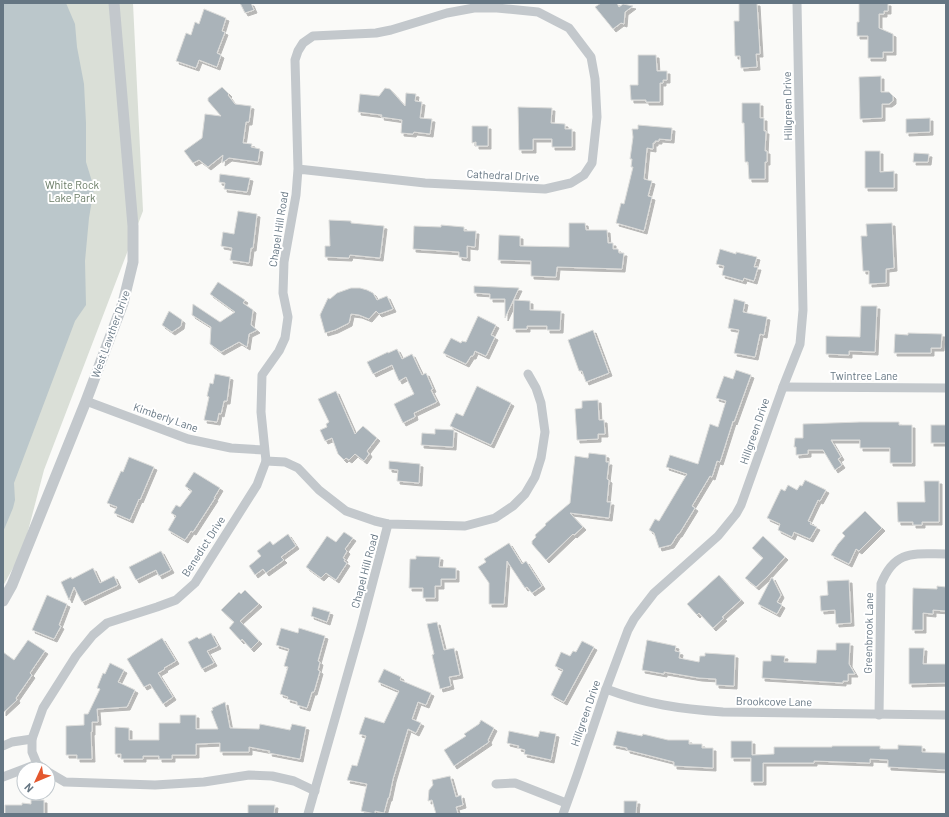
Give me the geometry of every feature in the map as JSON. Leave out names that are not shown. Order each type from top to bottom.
[{"type":"street","name":"West Lawther Drive","points":[[3,601],[12,585],[86,401],[123,303],[133,262],[133,226],[114,3]]},
{"type":"street","name":"Hillgreen Drive","points":[[563,814],[606,689],[634,618],[660,586],[718,536],[738,510],[800,344],[803,310],[797,3]]},
{"type":"street","name":"Chapel Hill Road","points":[[308,814],[363,622],[388,524],[346,511],[319,490],[298,468],[285,462],[266,461],[261,412],[262,375],[279,351],[285,338],[288,317],[283,293],[284,262],[296,195],[298,169],[295,60],[303,43],[313,36],[376,33],[391,30],[446,13],[474,8],[539,8]]},
{"type":"street","name":"Cathedral Drive","points":[[298,169],[425,183],[545,189],[572,183],[584,175],[592,163],[597,117],[595,79],[591,57],[569,28],[539,8]]},
{"type":"street","points":[[388,524],[465,526],[495,518],[513,506],[525,494],[535,478],[545,432],[541,403],[536,388],[528,374]]},
{"type":"street","name":"Twintree Lane","points":[[783,387],[946,388]]},
{"type":"street","name":"Kimberly Lane","points":[[86,401],[188,439],[230,448],[264,450]]},
{"type":"street","name":"Benedict Drive","points":[[37,761],[32,752],[32,739],[43,708],[76,656],[93,635],[107,623],[176,600],[195,583],[257,485],[266,461]]},
{"type":"street","name":"Greenbrook Lane","points":[[879,715],[881,584],[886,571],[897,560],[905,556],[915,554],[946,554]]},
{"type":"street","name":"Brookcove Lane","points":[[606,689],[663,706],[694,710],[723,712],[946,715]]},
{"type":"street","points":[[3,746],[12,742],[32,739]]},
{"type":"street","name":"Benedict Drive","points":[[3,777],[16,774]]},
{"type":"street","points":[[56,777],[65,782],[148,785],[204,782],[249,775],[272,776],[294,781],[315,791]]},
{"type":"street","points":[[496,784],[515,783],[566,803]]},
{"type":"green space","name":"White Rock Lake Park","points":[[3,3],[133,3],[143,211],[44,470],[23,550],[3,586]]},
{"type":"shaded area","name":"White Rock Lake Park","points":[[3,3],[66,3],[75,24],[77,47],[84,84],[86,162],[94,188],[89,218],[85,261],[86,305],[75,321],[14,483],[15,500],[3,532]]},
{"type":"building","points":[[240,3],[251,3],[254,10],[245,13]]},
{"type":"building","points":[[601,3],[617,3],[619,7],[623,4],[633,6],[625,12],[624,24],[621,23],[613,29],[595,7]]},
{"type":"building","points":[[739,3],[757,3],[760,54],[756,54],[757,67],[741,68],[740,56],[735,56],[734,21],[739,21]]},
{"type":"building","points":[[859,3],[888,3],[888,11],[884,11],[884,14],[879,14],[879,28],[893,34],[893,52],[883,52],[883,58],[868,58],[868,36],[857,36]]},
{"type":"building","points":[[204,9],[226,18],[222,31],[225,32],[217,53],[221,55],[217,67],[199,60],[196,68],[176,61],[186,33],[191,35],[195,22],[199,24]]},
{"type":"building","points":[[638,55],[656,55],[657,71],[667,71],[667,80],[663,80],[663,83],[660,83],[660,102],[631,100],[630,85],[638,85]]},
{"type":"building","points":[[881,76],[881,92],[889,92],[893,96],[893,101],[889,104],[882,104],[882,118],[860,119],[859,77]]},
{"type":"building","points":[[222,87],[229,94],[228,95],[235,104],[251,106],[249,122],[246,122],[243,143],[252,144],[251,147],[260,149],[258,162],[229,158],[222,163],[223,155],[208,167],[199,160],[193,163],[184,151],[202,138],[205,114],[221,116],[208,101],[208,98]]},
{"type":"building","points":[[385,88],[390,89],[405,106],[406,93],[416,94],[415,101],[422,102],[420,118],[432,119],[430,134],[414,132],[413,134],[401,133],[402,120],[381,117],[382,115],[358,112],[360,94],[379,96]]},
{"type":"building","points":[[742,103],[760,103],[760,118],[764,118],[764,131],[766,131],[765,151],[767,151],[767,162],[765,162],[765,179],[749,179],[748,162],[745,162]]},
{"type":"building","points":[[518,107],[552,108],[551,123],[565,124],[565,129],[572,129],[572,147],[552,147],[552,139],[533,139],[533,150],[519,150]]},
{"type":"building","points":[[930,118],[930,132],[906,133],[906,119]]},
{"type":"building","points":[[638,125],[672,128],[671,140],[659,139],[659,141],[655,141],[655,143],[653,143],[653,149],[647,148],[644,179],[652,181],[648,196],[652,197],[644,231],[616,223],[621,203],[624,204],[633,167],[631,167],[632,159],[630,159],[633,137],[632,129],[638,129]]},
{"type":"building","points":[[472,126],[488,126],[488,146],[476,146],[476,142],[472,143]]},
{"type":"building","points":[[865,151],[880,151],[880,172],[894,171],[894,188],[865,188]]},
{"type":"building","points":[[914,153],[929,154],[928,162],[913,162]]},
{"type":"building","points":[[220,174],[250,178],[247,192],[224,189],[225,183],[219,182]]},
{"type":"building","points":[[238,211],[257,214],[253,248],[251,248],[249,263],[230,260],[232,248],[221,246],[223,232],[234,234]]},
{"type":"building","points":[[329,220],[351,221],[351,223],[384,226],[380,258],[350,255],[349,258],[325,257],[325,246],[330,246]]},
{"type":"building","points":[[569,223],[585,223],[586,230],[607,230],[608,243],[613,243],[613,249],[618,249],[619,253],[624,253],[622,269],[557,267],[556,277],[531,276],[531,261],[498,260],[499,235],[520,236],[520,246],[569,247]]},
{"type":"building","points":[[892,223],[894,268],[886,269],[886,283],[869,284],[869,271],[863,271],[861,236],[867,236],[866,224]]},
{"type":"building","points":[[441,225],[464,227],[464,231],[476,231],[475,247],[467,246],[467,258],[459,257],[459,252],[413,249],[414,226],[441,227]]},
{"type":"building","points":[[720,249],[736,254],[736,252],[757,257],[754,267],[758,267],[754,281],[744,278],[743,281],[722,275],[724,266],[716,264]]},
{"type":"building","points":[[218,282],[245,300],[243,303],[253,310],[251,325],[257,330],[249,334],[247,347],[239,342],[221,352],[210,344],[211,327],[192,315],[193,304],[220,322],[235,312],[210,294]]},
{"type":"building","points":[[474,286],[519,288],[505,318],[505,299],[490,299],[490,294],[474,293]]},
{"type":"building","points":[[351,288],[367,290],[373,293],[377,300],[387,296],[393,309],[379,314],[376,311],[369,319],[351,314],[349,323],[325,333],[320,315],[328,298],[330,299],[337,293]]},
{"type":"building","points":[[734,299],[745,302],[743,312],[767,317],[764,335],[760,334],[755,357],[734,353],[739,330],[728,328]]},
{"type":"building","points":[[514,300],[530,301],[530,310],[561,311],[560,330],[547,330],[547,326],[527,326],[527,329],[513,329]]},
{"type":"building","points":[[861,306],[877,306],[875,352],[849,351],[849,355],[826,354],[826,336],[860,337]]},
{"type":"building","points":[[169,311],[182,320],[181,326],[172,332],[162,325]]},
{"type":"building","points":[[478,316],[496,325],[491,335],[495,337],[486,356],[475,351],[473,356],[471,356],[466,364],[443,353],[451,338],[461,343],[462,341],[466,342]]},
{"type":"building","points":[[593,330],[609,373],[586,382],[582,371],[579,371],[568,340]]},
{"type":"building","points":[[908,333],[942,334],[941,348],[931,348],[931,353],[894,353],[895,334],[908,335]]},
{"type":"building","points":[[397,349],[402,359],[412,354],[422,375],[426,373],[433,389],[431,390],[437,402],[414,413],[415,417],[403,423],[394,404],[414,394],[406,377],[399,381],[392,365],[373,374],[367,362]]},
{"type":"building","points":[[736,370],[751,375],[734,422],[733,421],[720,462],[717,461],[712,477],[710,476],[692,506],[695,508],[679,534],[671,545],[659,548],[654,533],[649,530],[655,519],[659,521],[687,474],[666,467],[670,455],[698,464],[710,424],[718,427],[726,401],[716,398],[724,376],[733,379]]},
{"type":"building","points":[[215,374],[230,377],[227,401],[224,401],[221,414],[219,413],[217,422],[204,420],[209,397],[207,396],[210,383],[213,384]]},
{"type":"building","points":[[477,386],[511,403],[491,445],[450,426],[456,413],[463,416]]},
{"type":"building","points":[[336,391],[355,434],[363,426],[377,438],[367,451],[369,454],[364,461],[355,454],[349,460],[346,458],[344,460],[338,454],[332,438],[325,441],[320,430],[327,427],[326,424],[329,422],[318,399]]},
{"type":"building","points":[[598,400],[599,420],[604,420],[605,434],[598,434],[598,439],[577,440],[575,409],[582,408],[582,401]]},
{"type":"building","points":[[899,422],[899,425],[912,425],[912,463],[890,463],[890,448],[860,448],[860,440],[831,440],[841,457],[838,459],[842,465],[835,470],[823,450],[808,450],[808,454],[796,455],[796,447],[794,447],[795,438],[803,438],[803,424]]},
{"type":"building","points":[[931,425],[946,425],[946,443],[931,443]]},
{"type":"building","points":[[435,429],[454,430],[453,447],[421,445],[422,433],[435,434]]},
{"type":"building","points":[[589,453],[606,455],[606,462],[609,462],[607,502],[611,502],[609,518],[570,513],[583,527],[574,535],[573,534],[546,560],[532,544],[532,541],[536,537],[535,535],[546,525],[545,524],[570,503],[575,456],[588,458]]},
{"type":"building","points":[[129,457],[154,467],[130,520],[114,513],[117,507],[107,503]]},
{"type":"building","points":[[389,461],[420,464],[419,483],[397,481],[398,470],[389,469]]},
{"type":"building","points":[[194,472],[220,488],[193,532],[191,531],[185,540],[168,530],[176,516],[171,513],[176,505],[180,507],[192,491],[185,486]]},
{"type":"building","points":[[805,480],[826,490],[820,501],[818,500],[808,521],[811,522],[810,524],[817,527],[810,539],[794,532],[792,537],[778,530],[780,524],[767,518],[781,489],[785,491],[788,485],[797,490],[800,485],[802,486]]},
{"type":"building","points":[[924,481],[939,481],[939,522],[922,522],[922,525],[913,525],[913,522],[898,522],[897,502],[925,502]]},
{"type":"building","points":[[865,511],[882,528],[859,551],[856,549],[849,564],[831,555],[845,536],[842,533]]},
{"type":"building","points":[[344,532],[353,538],[345,549],[347,551],[343,558],[347,563],[336,580],[326,573],[321,578],[306,567],[327,536],[336,542]]},
{"type":"building","points":[[288,534],[296,546],[281,557],[284,560],[266,573],[263,569],[255,575],[249,566],[261,556],[257,551],[270,541],[273,545]]},
{"type":"building","points":[[763,536],[785,557],[756,587],[745,578],[763,558],[752,548]]},
{"type":"building","points":[[509,543],[522,564],[526,561],[542,586],[532,593],[527,587],[525,588],[507,561],[504,604],[489,604],[489,583],[478,567],[486,562],[484,559]]},
{"type":"building","points":[[161,551],[171,570],[159,576],[156,570],[136,580],[129,567]]},
{"type":"building","points":[[416,556],[440,557],[439,567],[456,568],[456,579],[441,579],[441,586],[435,586],[435,598],[423,598],[423,588],[409,588],[410,559],[416,559]]},
{"type":"building","points":[[93,568],[100,583],[114,576],[118,585],[82,602],[74,587],[69,600],[61,582],[71,577],[72,579]]},
{"type":"building","points":[[719,575],[741,600],[722,617],[724,618],[713,628],[699,613],[697,615],[687,604]]},
{"type":"building","points":[[772,577],[781,595],[777,602],[782,605],[777,614],[758,604]]},
{"type":"building","points":[[849,580],[851,623],[836,624],[835,610],[821,611],[820,596],[828,595],[827,581]]},
{"type":"building","points":[[937,586],[946,587],[946,611],[933,610],[933,614],[923,613],[923,630],[912,630],[913,588],[937,589]]},
{"type":"building","points":[[245,590],[259,604],[240,621],[259,641],[251,649],[229,628],[234,622],[221,610],[239,592],[241,594]]},
{"type":"building","points":[[47,595],[67,604],[59,625],[61,626],[54,639],[32,630]]},
{"type":"building","points":[[313,607],[330,612],[327,622],[311,616]]},
{"type":"building","points":[[437,622],[444,650],[454,648],[460,675],[449,677],[451,686],[440,689],[427,624]]},
{"type":"building","points":[[281,628],[298,633],[299,628],[325,636],[318,661],[320,662],[318,670],[320,671],[314,692],[312,692],[307,708],[297,705],[297,702],[287,699],[288,697],[280,694],[288,667],[284,666],[289,649],[276,645]]},
{"type":"building","points":[[211,633],[218,646],[207,651],[214,663],[202,669],[188,642],[197,637],[199,639]]},
{"type":"building","points":[[162,638],[176,661],[158,673],[173,697],[163,704],[150,684],[144,687],[127,659]]},
{"type":"building","points":[[28,640],[45,651],[30,673],[32,675],[16,698],[17,700],[3,713],[3,652],[14,660]]},
{"type":"building","points":[[647,640],[676,646],[675,651],[680,652],[679,658],[699,662],[700,656],[705,656],[705,653],[735,655],[734,686],[716,685],[716,679],[699,678],[664,672],[664,674],[642,670]]},
{"type":"building","points":[[582,641],[594,647],[564,702],[551,695],[563,670],[555,666],[561,652],[570,656],[573,651],[576,652]]},
{"type":"building","points":[[836,643],[850,643],[849,664],[855,674],[848,674],[848,681],[843,681],[843,683],[762,678],[763,661],[771,661],[771,655],[785,656],[784,662],[816,663],[817,650],[836,650]]},
{"type":"building","points":[[909,648],[924,648],[923,664],[946,664],[946,683],[909,684]]},
{"type":"building","points":[[110,663],[124,670],[118,682],[135,690],[127,707],[97,709],[98,722],[92,722],[91,732],[92,759],[77,759],[77,755],[66,755],[66,726],[84,725],[84,714],[88,714],[100,689],[97,688],[103,673],[105,674]]},
{"type":"building","points":[[384,669],[401,677],[400,680],[431,693],[426,705],[418,702],[412,719],[421,723],[416,733],[408,729],[384,813],[375,811],[375,814],[361,811],[367,784],[347,780],[352,765],[357,766],[366,736],[359,734],[365,717],[384,723],[399,691],[378,682]]},
{"type":"building","points":[[225,702],[230,728],[259,729],[260,724],[290,730],[292,724],[306,727],[300,759],[269,753],[270,751],[249,747],[249,752],[220,752],[220,743],[196,744],[196,755],[172,755],[172,759],[159,759],[159,756],[143,756],[143,759],[121,759],[121,754],[115,754],[115,727],[129,728],[129,740],[159,740],[159,723],[180,723],[180,715],[196,715],[196,729],[218,729],[211,711],[213,710],[212,708]]},
{"type":"building","points":[[481,720],[494,728],[488,740],[489,742],[454,766],[444,750],[466,736],[464,734],[479,724]]},
{"type":"building","points":[[509,731],[538,737],[540,731],[556,734],[551,760],[524,754],[525,750],[518,748],[519,746],[507,743]]},
{"type":"building","points":[[617,731],[642,736],[643,734],[668,740],[689,740],[689,744],[702,744],[702,748],[713,748],[713,768],[674,766],[674,762],[613,745]]},
{"type":"building","points":[[731,741],[752,741],[752,755],[774,754],[774,747],[880,746],[880,749],[898,749],[898,745],[922,746],[922,752],[946,753],[946,770],[888,767],[888,760],[870,759],[870,763],[814,761],[814,763],[763,763],[763,782],[751,782],[751,758],[731,758]]},
{"type":"building","points":[[450,776],[456,797],[461,795],[463,805],[456,807],[458,814],[436,814],[432,800],[428,801],[429,790],[433,785],[432,780]]},
{"type":"building","points":[[31,801],[44,801],[44,814],[5,814],[5,805],[22,805],[22,803],[31,804]]},
{"type":"building","points":[[624,801],[637,801],[636,814],[624,814]]},
{"type":"building","points":[[248,805],[275,805],[274,814],[248,814]]}]
